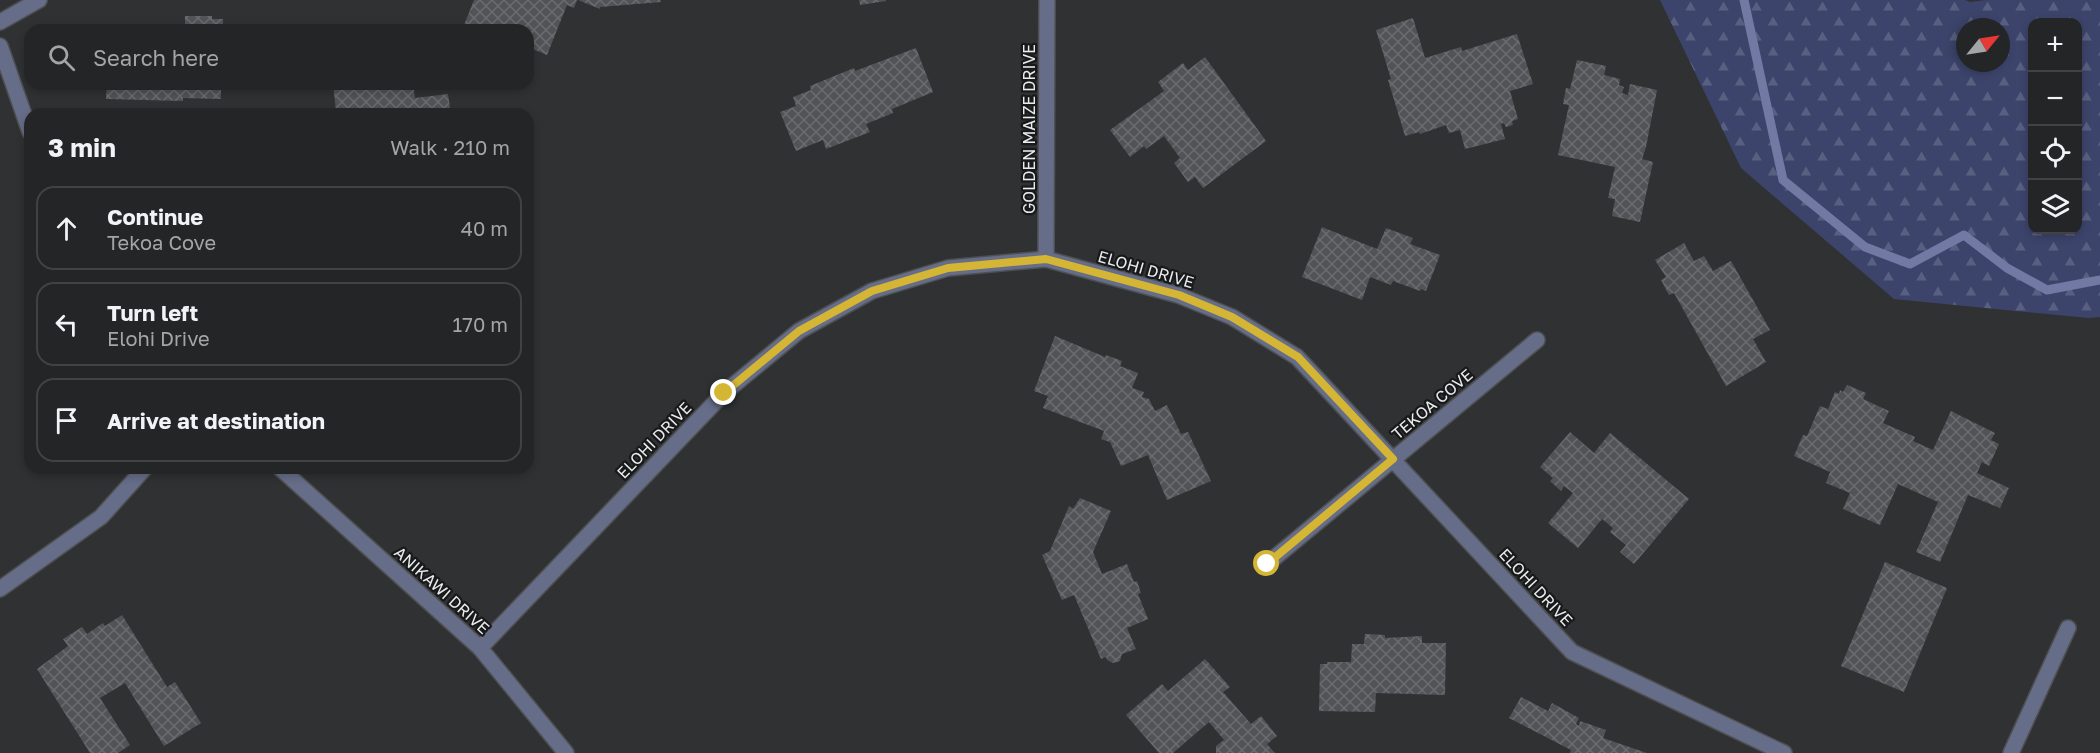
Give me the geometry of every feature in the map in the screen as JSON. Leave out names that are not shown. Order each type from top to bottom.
[{"type":"street","points":[[0,22],[39,0]]},
{"type":"street","name":"GOLDEN MAIZE DRIVE","points":[[1046,259],[1047,0]]},
{"type":"street","points":[[0,46],[24,115]]},
{"type":"street","name":"ELOHI DRIVE","points":[[480,648],[724,393],[799,331],[872,291],[948,268],[1046,259],[1179,295],[1232,317],[1298,357],[1572,652],[1784,753]]},
{"type":"street","name":"TEKOA COVE","points":[[1267,564],[1537,340]]},
{"type":"street","points":[[0,589],[101,517],[140,474]]},
{"type":"street","name":"ANIKAWI DRIVE","points":[[287,474],[480,648],[566,753]]},
{"type":"street","points":[[2011,753],[2068,628]]},
{"type":"green space","points":[[1660,0],[1965,0],[1970,2],[2100,0],[2100,317],[2089,318],[1894,299],[1741,168]]},
{"type":"building","points":[[474,0],[577,0],[574,8],[567,5],[547,55],[534,50],[534,24],[464,24]]},
{"type":"building","points":[[578,0],[660,0],[661,2],[600,7],[600,9]]},
{"type":"building","points":[[859,0],[886,0],[886,1],[860,5]]},
{"type":"building","points":[[185,16],[212,16],[212,19],[223,19],[223,24],[185,24]]},
{"type":"building","points":[[1413,18],[1425,58],[1461,47],[1462,51],[1517,34],[1533,84],[1510,91],[1518,119],[1512,121],[1513,125],[1506,127],[1504,123],[1501,124],[1505,139],[1465,149],[1460,130],[1449,133],[1446,125],[1420,134],[1419,132],[1405,136],[1376,30]]},
{"type":"building","points":[[916,48],[933,92],[892,109],[893,113],[866,124],[870,132],[826,149],[823,140],[796,151],[780,112],[796,106],[793,97],[811,90],[810,86],[854,68],[855,71]]},
{"type":"building","points":[[1205,57],[1266,141],[1203,188],[1195,177],[1188,182],[1174,163],[1180,158],[1164,136],[1146,149],[1144,146],[1130,157],[1110,130],[1164,91],[1158,82],[1183,63],[1188,70]]},
{"type":"building","points":[[1577,60],[1606,66],[1604,75],[1620,79],[1619,85],[1624,87],[1622,93],[1628,95],[1630,84],[1657,90],[1642,159],[1653,162],[1640,222],[1612,216],[1615,199],[1608,198],[1615,167],[1558,155],[1569,105],[1563,104],[1566,88],[1570,89]]},
{"type":"building","points":[[107,90],[221,90],[221,99],[183,98],[183,101],[106,99]]},
{"type":"building","points":[[334,90],[414,90],[415,98],[448,94],[450,108],[336,108]]},
{"type":"building","points":[[1322,227],[1377,249],[1386,228],[1413,238],[1410,244],[1440,255],[1426,291],[1393,281],[1391,285],[1370,277],[1362,300],[1302,277]]},
{"type":"building","points":[[1684,243],[1694,261],[1704,256],[1713,271],[1731,261],[1770,330],[1753,339],[1766,362],[1726,386],[1674,293],[1669,295],[1661,280],[1666,277],[1655,260]]},
{"type":"building","points":[[1055,336],[1105,357],[1106,355],[1122,361],[1120,366],[1138,373],[1132,388],[1144,392],[1142,397],[1149,399],[1155,411],[1167,405],[1181,434],[1188,432],[1211,481],[1167,500],[1148,455],[1121,466],[1110,442],[1101,439],[1104,431],[1043,408],[1048,396],[1034,391]]},
{"type":"building","points":[[1847,385],[1866,393],[1863,399],[1889,411],[1883,423],[1915,437],[1913,441],[1933,450],[1951,411],[1995,433],[1991,440],[1999,444],[1989,466],[1982,462],[1977,473],[2009,488],[2000,508],[1968,495],[1940,562],[1916,552],[1938,502],[1898,484],[1880,525],[1843,509],[1850,493],[1826,483],[1830,472],[1794,456],[1803,435],[1807,436],[1820,406],[1828,409],[1835,392],[1839,394],[1840,390],[1843,392]]},
{"type":"building","points":[[1570,432],[1594,453],[1610,433],[1689,499],[1634,564],[1620,552],[1626,545],[1610,532],[1613,528],[1602,519],[1578,548],[1548,523],[1573,493],[1564,486],[1561,491],[1550,481],[1553,478],[1540,467]]},
{"type":"building","points":[[1080,498],[1111,511],[1093,552],[1102,574],[1127,564],[1134,582],[1137,581],[1141,593],[1138,594],[1148,619],[1127,628],[1136,649],[1122,654],[1120,661],[1113,663],[1106,657],[1101,659],[1074,595],[1062,600],[1042,555],[1050,551],[1069,506],[1073,509]]},
{"type":"building","points":[[1885,562],[1947,588],[1904,692],[1841,666]]},
{"type":"building","points":[[122,615],[167,687],[175,682],[201,723],[164,746],[125,683],[100,698],[130,745],[118,753],[90,753],[37,669],[68,646],[63,639],[82,627],[87,634],[103,623],[105,626]]},
{"type":"building","points":[[1365,634],[1385,635],[1385,638],[1422,636],[1422,643],[1446,643],[1445,695],[1376,693],[1375,712],[1319,711],[1320,664],[1351,662],[1352,644],[1364,644]]},
{"type":"building","points":[[1205,659],[1230,687],[1223,692],[1251,724],[1261,716],[1277,736],[1267,744],[1275,753],[1216,753],[1216,746],[1224,740],[1209,722],[1173,753],[1159,753],[1126,715],[1162,684],[1168,691]]},
{"type":"building","points":[[1521,697],[1548,711],[1552,703],[1579,718],[1576,724],[1579,726],[1580,721],[1606,730],[1603,738],[1647,753],[1570,753],[1571,750],[1509,718]]},
{"type":"waterway","points":[[1744,0],[1783,180],[1865,247],[1910,264],[1964,235],[2007,268],[2047,290],[2100,280]]},
{"type":"route","points":[[724,393],[799,331],[872,291],[948,268],[1046,259],[1179,295],[1232,317],[1298,357],[1393,459],[1267,564]]}]
